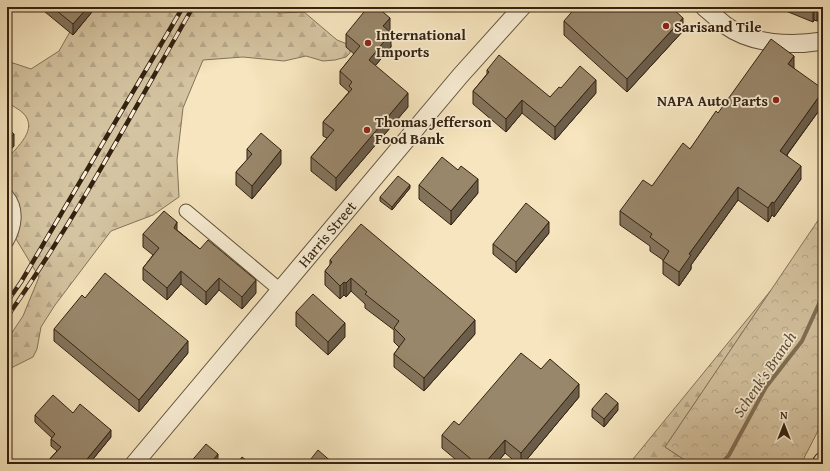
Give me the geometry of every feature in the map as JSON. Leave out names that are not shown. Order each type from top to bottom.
[{"type":"street","name":"Harris Street","points":[[134,464],[460,76],[522,7]]},
{"type":"street","points":[[704,7],[726,26],[741,34],[762,40],[798,44],[823,41]]},
{"type":"street","points":[[7,196],[12,203],[14,222],[7,241]]},
{"type":"street","points":[[186,211],[280,290]]},
{"type":"green space","points":[[84,7],[277,7],[278,13],[304,12],[337,40],[347,44],[350,48],[350,53],[346,57],[323,61],[306,56],[284,61],[243,57],[203,60],[183,108],[177,160],[179,197],[153,215],[111,231],[55,305],[41,327],[37,349],[33,357],[7,370],[7,340],[23,316],[39,277],[7,224],[7,159],[25,138],[29,125],[23,113],[7,102],[7,61],[31,69],[59,51]]},
{"type":"green space","points":[[823,213],[823,421],[801,464],[691,464],[665,447]]},
{"type":"green space","points":[[772,289],[665,447],[691,464],[629,464]]},
{"type":"building","points":[[52,7],[88,7],[73,24]]},
{"type":"building","points":[[368,7],[377,7],[390,18],[383,26],[391,33],[369,60],[408,93],[336,178],[311,157],[334,130],[323,122],[352,89],[349,86],[352,82],[340,71],[360,46],[346,34]]},
{"type":"building","points":[[576,7],[671,7],[683,18],[627,79],[564,21]]},
{"type":"building","points":[[771,39],[794,56],[788,64],[823,89],[780,151],[801,166],[774,203],[772,202],[768,208],[738,187],[689,254],[691,255],[679,272],[663,261],[669,251],[650,237],[652,234],[620,211],[643,180],[652,186],[683,143],[690,149],[716,111],[718,113]]},
{"type":"building","points":[[499,55],[550,97],[559,87],[561,88],[580,66],[596,80],[555,127],[522,100],[506,119],[473,91],[489,72],[487,70]]},
{"type":"building","points":[[7,129],[14,134],[7,142]]},
{"type":"building","points":[[261,133],[281,150],[252,186],[236,172],[252,154],[247,149]]},
{"type":"building","points":[[442,157],[458,170],[461,166],[478,179],[451,211],[419,185]]},
{"type":"building","points":[[398,176],[410,185],[392,207],[380,197]]},
{"type":"building","points":[[526,203],[549,222],[516,262],[493,244]]},
{"type":"building","points":[[164,211],[177,222],[174,228],[200,249],[208,240],[256,280],[242,297],[219,278],[206,292],[181,271],[167,288],[143,268],[159,248],[143,234]]},
{"type":"building","points":[[361,224],[475,320],[424,378],[394,354],[405,339],[394,328],[399,321],[365,294],[367,292],[351,278],[340,286],[325,271],[332,262],[330,260]]},
{"type":"building","points":[[105,273],[188,341],[139,400],[54,329],[82,295],[85,298]]},
{"type":"building","points":[[313,294],[345,323],[328,342],[296,312]]},
{"type":"building","points":[[521,353],[541,369],[550,359],[579,384],[521,453],[505,440],[484,464],[477,464],[442,435],[454,421],[459,425]]},
{"type":"building","points":[[606,393],[618,403],[604,419],[592,409]]},
{"type":"building","points":[[53,395],[73,413],[80,404],[111,430],[83,464],[49,464],[47,462],[61,447],[51,439],[55,434],[35,415]]},
{"type":"building","points":[[206,444],[218,454],[210,464],[189,464]]},
{"type":"building","points":[[318,450],[334,464],[307,464]]},
{"type":"building","points":[[242,457],[251,464],[237,464]]},
{"type":"waterway","name":"Schenk's Branch","points":[[721,464],[729,455],[766,387],[802,341],[823,295]]},
{"type":"railway","points":[[7,302],[21,282],[183,7]]},
{"type":"railway","points":[[7,317],[57,242],[193,7]]},
{"type":"place","name":"Sarisand Tile","points":[[666,26]]},
{"type":"place","name":"International Imports","points":[[368,43]]},
{"type":"place","name":"NAPA Auto Parts","points":[[776,100]]},
{"type":"place","name":"Thomas Jefferson Food Bank","points":[[367,130]]}]
